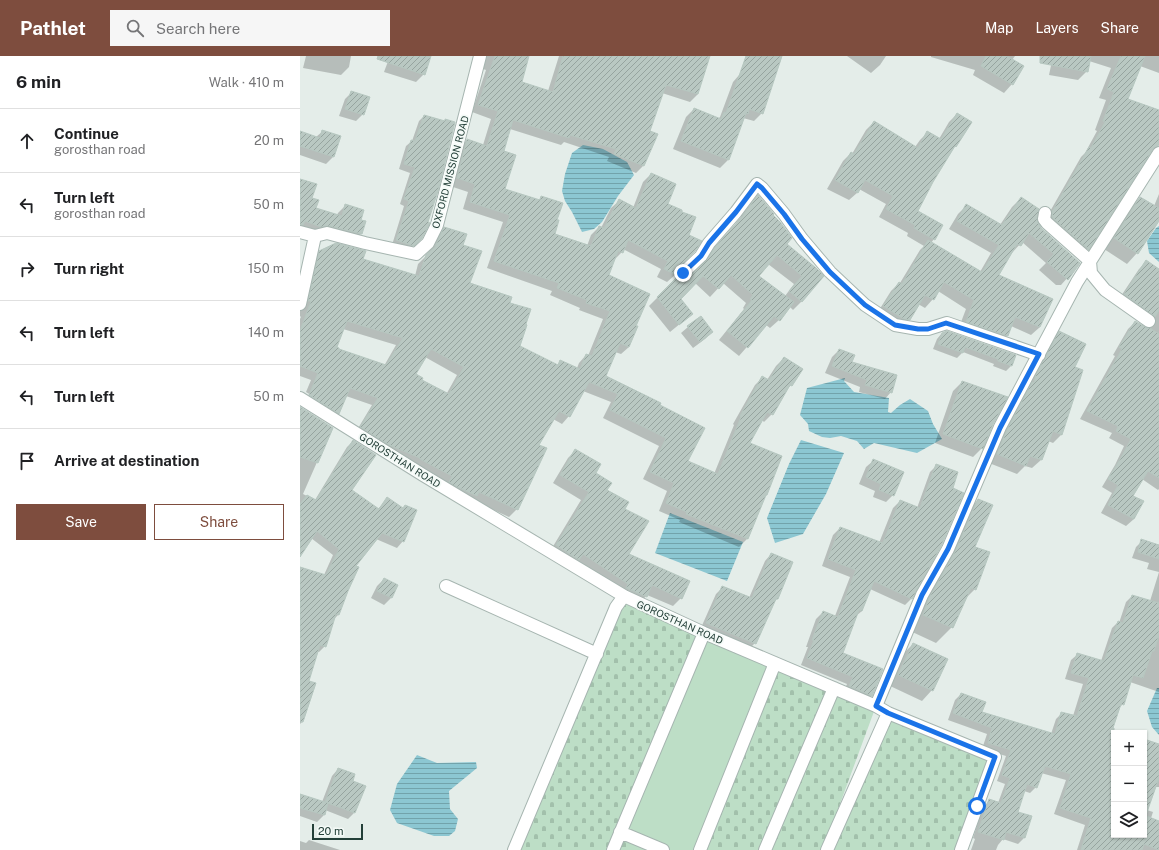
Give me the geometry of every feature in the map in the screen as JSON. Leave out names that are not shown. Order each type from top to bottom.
[{"type":"street","name":"OXFORD MISSION ROAD","points":[[315,236],[327,233],[416,254],[428,243],[437,225],[480,56]]},
{"type":"street","points":[[876,706],[922,595],[948,549],[1000,428],[1077,282],[1159,153]]},
{"type":"street","points":[[683,273],[701,256],[709,243],[736,212],[757,184],[784,214],[802,239],[830,272],[865,305],[895,325],[918,329],[928,329],[946,323],[1039,354]]},
{"type":"street","points":[[1044,213],[1044,219],[1047,223],[1090,261],[1091,274],[1105,290],[1149,321]]},
{"type":"street","points":[[300,232],[315,236],[300,304]]},
{"type":"street","name":"GOROSTHAN ROAD","points":[[300,398],[423,475],[624,596],[704,633],[876,706],[888,713],[995,757],[961,850]]},
{"type":"street","points":[[446,586],[597,654]]},
{"type":"street","points":[[514,850],[616,607],[624,596]]},
{"type":"street","points":[[613,850],[704,633]]},
{"type":"street","points":[[700,850],[775,663]]},
{"type":"street","points":[[765,850],[834,688]]},
{"type":"street","points":[[827,850],[888,713]]},
{"type":"street","points":[[620,832],[663,850]]},
{"type":"green space","points":[[624,596],[704,633],[663,850],[510,850]]},
{"type":"green space","points":[[704,633],[775,663],[700,850],[663,850],[621,832]]},
{"type":"green space","points":[[775,663],[876,706],[823,850],[700,850]]},
{"type":"green space","points":[[888,713],[995,757],[961,850],[827,850]]},
{"type":"water","points":[[583,145],[603,149],[627,162],[634,175],[618,196],[602,222],[594,229],[582,232],[565,201],[562,191],[565,174],[572,153]]},
{"type":"water","points":[[1159,226],[1159,262],[1149,253],[1147,241]]},
{"type":"water","points":[[845,378],[844,381],[854,392],[889,398],[888,412],[891,413],[910,399],[928,411],[933,424],[942,439],[917,453],[874,443],[864,449],[857,441],[841,436],[830,438],[822,437],[809,431],[808,424],[800,415],[807,388]]},
{"type":"water","points":[[801,440],[844,453],[826,494],[803,534],[775,543],[767,518],[789,464]]},
{"type":"water","points":[[670,513],[743,542],[727,581],[655,553]]},
{"type":"water","points":[[1157,688],[1159,688],[1159,735],[1152,727],[1147,711]]},
{"type":"water","points":[[417,755],[437,763],[476,762],[477,768],[449,791],[450,809],[458,819],[455,831],[449,836],[434,836],[397,823],[390,810],[397,784]]},
{"type":"building","points":[[378,56],[431,56],[425,75],[377,59]]},
{"type":"building","points":[[495,56],[529,56],[522,82],[553,92],[563,56],[710,56],[698,94],[666,85],[650,131],[658,134],[644,166],[614,154],[616,149],[570,135],[569,138],[513,120],[504,151],[516,155],[505,189],[540,200],[541,196],[563,203],[557,220],[559,220],[555,234],[591,246],[599,226],[604,228],[619,199],[636,208],[651,173],[676,184],[668,204],[682,210],[682,212],[696,217],[689,235],[702,241],[695,251],[678,268],[676,275],[664,269],[668,261],[628,240],[623,253],[618,251],[609,275],[650,294],[636,326],[638,326],[629,347],[620,343],[606,376],[661,403],[660,405],[705,428],[688,461],[718,474],[741,417],[740,416],[762,376],[769,380],[784,357],[803,369],[792,386],[790,385],[773,415],[767,412],[750,443],[782,456],[748,539],[686,514],[687,512],[666,503],[674,483],[650,472],[666,438],[610,410],[618,394],[589,382],[570,417],[559,411],[539,445],[547,448],[518,510],[479,492],[477,496],[453,485],[449,482],[452,476],[420,458],[387,444],[360,427],[378,398],[350,388],[339,414],[309,395],[318,373],[300,366],[300,331],[311,301],[308,301],[319,251],[336,243],[366,251],[363,259],[419,276],[426,255],[435,247],[444,227],[467,234],[463,245],[482,251],[470,283],[512,297],[510,303],[531,309],[520,346],[558,365],[560,360],[580,369],[586,354],[592,356],[610,311],[586,303],[587,300],[557,288],[559,283],[494,261],[510,215],[470,202],[475,184],[457,178],[467,139],[487,146],[498,111],[478,105]],"holes":[[[347,321],[403,338],[386,365],[337,347]],[[431,349],[464,367],[449,394],[422,380],[423,378],[416,374]]]},
{"type":"building","points":[[746,56],[782,56],[763,114],[749,109],[748,114],[746,113],[729,160],[681,141],[694,108],[721,119],[724,112],[726,113]]},
{"type":"building","points":[[986,56],[1007,56],[1024,66],[1013,85],[981,66]]},
{"type":"building","points":[[1040,56],[1091,56],[1088,72],[1040,63]]},
{"type":"building","points":[[1121,56],[1145,56],[1128,99],[1159,110],[1159,143],[1158,146],[1153,149],[1089,250],[1053,218],[1052,212],[1105,122],[1103,121],[1114,92],[1107,89]]},
{"type":"building","points":[[351,91],[370,97],[364,115],[345,109]]},
{"type":"building","points":[[957,113],[972,122],[933,182],[918,211],[943,225],[935,240],[914,228],[915,225],[886,209],[893,196],[865,180],[858,193],[835,180],[851,152],[854,154],[874,121],[918,148],[927,131],[941,139]]},
{"type":"building","points":[[424,115],[445,121],[445,119],[455,122],[438,191],[428,222],[430,223],[422,238],[414,246],[396,240],[409,201],[404,199],[415,167],[404,164],[411,140],[415,141]]},
{"type":"building","points":[[322,130],[341,136],[334,157],[300,146],[300,131],[320,138]]},
{"type":"building","points":[[300,179],[317,184],[312,198],[319,200],[316,208],[342,216],[345,204],[364,210],[361,220],[366,221],[362,234],[329,226],[321,227],[305,221],[303,225],[300,225]]},
{"type":"building","points":[[758,195],[792,238],[787,244],[824,276],[802,302],[789,291],[802,276],[777,255],[759,276],[794,302],[780,321],[774,316],[748,348],[727,331],[752,300],[750,299],[753,295],[731,275],[719,289],[703,276],[681,299],[693,314],[679,325],[657,297],[677,277],[680,280],[685,280],[706,261],[715,247],[742,217]]},
{"type":"building","points":[[1021,197],[1039,209],[1037,220],[1041,228],[1080,263],[1068,280],[1047,262],[1054,254],[1029,233],[1021,246],[1017,244],[999,275],[1053,299],[1040,327],[1015,317],[1008,336],[966,322],[974,300],[944,282],[934,300],[925,295],[910,320],[904,319],[883,306],[899,282],[902,284],[928,240],[982,272],[999,245],[957,221],[966,204],[1002,225]]},
{"type":"building","points":[[1140,197],[1159,208],[1159,221],[1138,254],[1114,238]]},
{"type":"building","points":[[1146,260],[1159,269],[1159,310],[1155,317],[1124,294]]},
{"type":"building","points":[[701,316],[713,332],[700,342],[687,326]]},
{"type":"building","points":[[1135,321],[1159,334],[1159,478],[1148,471],[1133,496],[1144,501],[1134,519],[1108,505],[1118,485],[1108,479],[1131,439],[1116,431],[1118,426],[1087,411],[1122,349],[1119,347]]},
{"type":"building","points":[[947,331],[1016,355],[1012,366],[998,361],[998,359],[965,347],[963,353],[938,344],[942,333]]},
{"type":"building","points":[[1059,331],[1086,344],[1075,367],[1083,370],[1062,435],[1053,431],[1042,460],[1030,456],[1026,466],[997,454],[1007,430],[1032,382],[1034,383],[1036,374]]},
{"type":"building","points":[[839,349],[855,355],[852,362],[897,375],[892,393],[865,385],[867,380],[832,366]]},
{"type":"building","points":[[962,381],[1008,397],[993,424],[983,449],[943,434]]},
{"type":"building","points":[[300,407],[333,428],[318,463],[300,457]]},
{"type":"building","points":[[353,440],[376,455],[352,490],[379,509],[387,497],[403,508],[405,505],[417,510],[404,542],[382,533],[356,566],[359,567],[339,615],[336,614],[326,647],[320,645],[309,681],[316,683],[303,722],[300,722],[300,567],[326,575],[339,549],[317,531],[300,557],[300,504],[307,495],[316,500]]},
{"type":"building","points":[[575,449],[601,464],[596,473],[612,483],[607,490],[629,502],[625,509],[649,521],[629,554],[690,581],[682,599],[652,585],[647,597],[626,588],[628,584],[583,554],[579,560],[556,545],[589,492],[560,475]]},
{"type":"building","points":[[873,459],[904,472],[894,496],[879,490],[881,484],[866,477]]},
{"type":"building","points":[[936,464],[958,472],[953,488],[964,493],[941,546],[912,599],[874,581],[862,611],[859,610],[843,653],[883,669],[872,696],[849,686],[853,677],[807,658],[823,611],[838,617],[856,570],[828,559],[840,527],[883,543],[900,500],[920,508]]},
{"type":"building","points":[[978,499],[993,505],[975,547],[990,552],[976,590],[971,588],[953,628],[923,615],[929,598],[955,552]]},
{"type":"building","points":[[1141,539],[1159,545],[1159,559],[1138,552]]},
{"type":"building","points":[[771,553],[793,562],[778,599],[776,599],[756,644],[706,623],[722,586],[752,598]]},
{"type":"building","points":[[384,578],[398,585],[392,598],[377,591]]},
{"type":"building","points":[[1132,595],[1159,603],[1159,635],[1154,651],[1152,651],[1143,678],[1133,675],[1124,705],[1121,704],[1113,728],[1114,730],[1111,730],[1111,838],[1147,838],[1147,816],[1159,821],[1159,850],[1144,844],[1142,850],[1081,850],[1091,818],[1060,808],[1071,774],[1045,766],[1037,788],[1027,784],[1018,812],[1032,816],[1025,838],[1006,832],[1004,840],[978,832],[989,799],[1001,803],[1010,778],[1002,775],[1011,750],[988,743],[992,728],[953,713],[961,693],[986,702],[982,712],[1055,734],[1061,712],[1077,716],[1089,678],[1071,673],[1077,653],[1104,661],[1118,621],[1123,623]]},
{"type":"building","points":[[913,643],[948,659],[933,691],[898,675]]},
{"type":"building","points":[[1147,740],[1159,744],[1159,778],[1147,812]]},
{"type":"building","points":[[338,768],[355,774],[353,781],[366,786],[355,813],[325,802]]},
{"type":"building","points":[[300,794],[328,803],[325,815],[300,808]]},
{"type":"route","points":[[683,273],[701,256],[709,243],[736,212],[757,184],[784,214],[802,239],[830,272],[865,305],[895,325],[918,329],[928,329],[946,323],[1039,354],[1000,428],[948,549],[922,595],[876,706],[888,713],[995,757],[977,806]]}]
